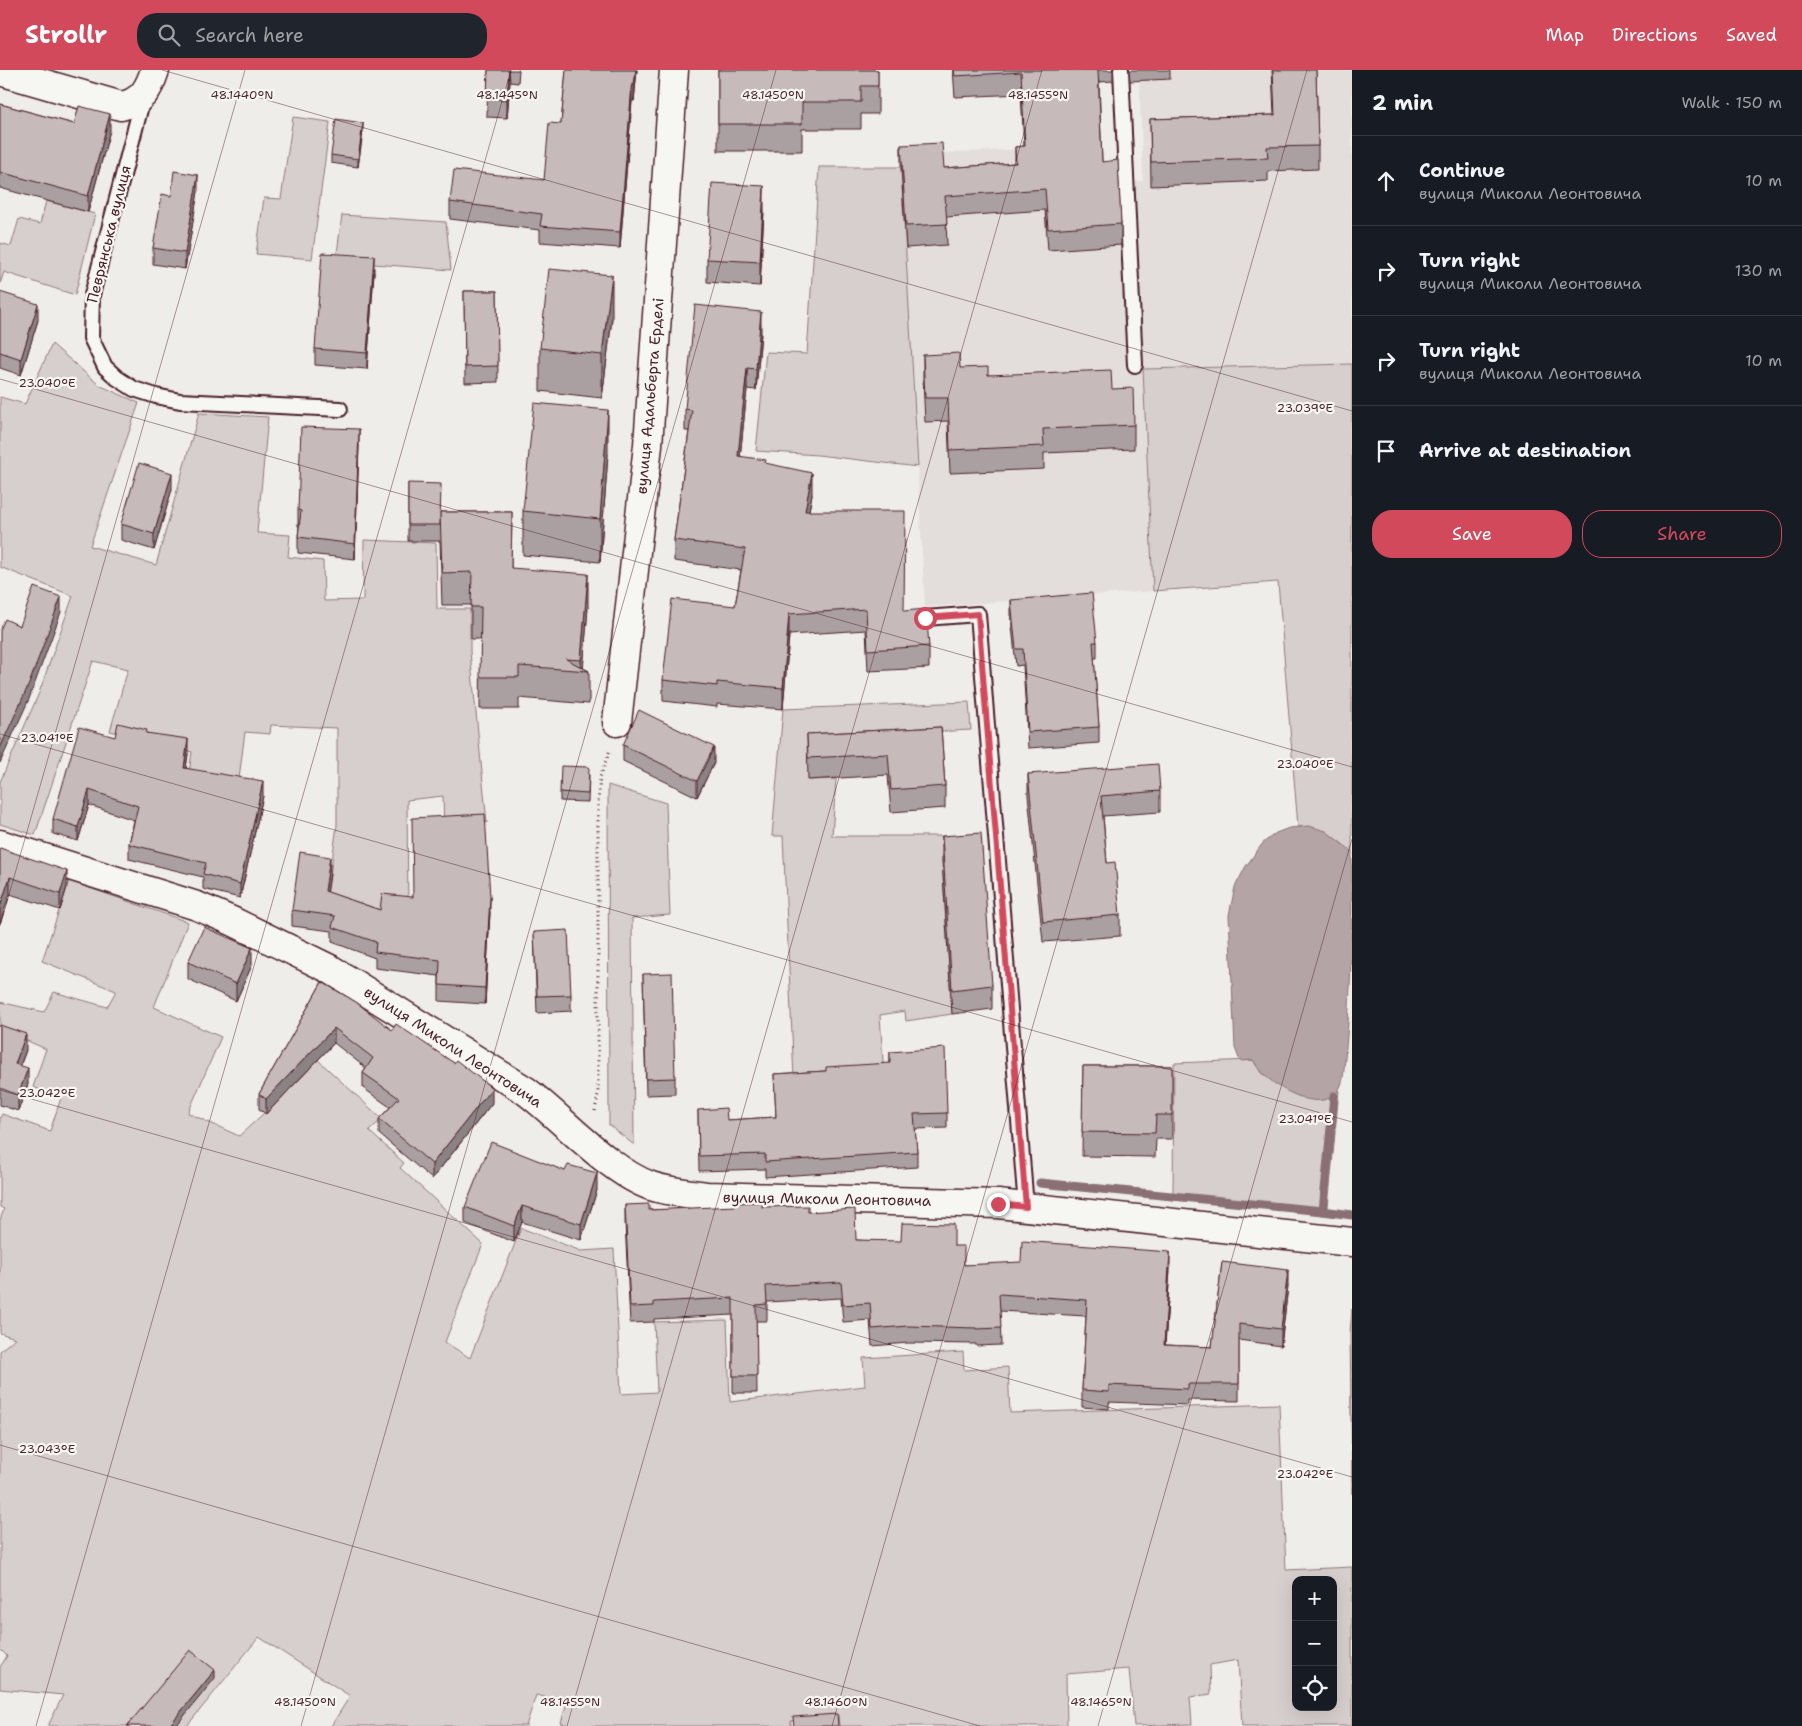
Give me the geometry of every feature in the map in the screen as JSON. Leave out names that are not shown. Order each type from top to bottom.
[{"type":"street","name":"Певрянська вулиця","points":[[144,95],[155,70]]},
{"type":"street","name":"вулиця Адальберта Ерделі","points":[[617,722],[648,445],[674,70]]},
{"type":"street","points":[[0,71],[121,106],[133,104],[144,95]]},
{"type":"street","name":"вулиця Миколи Леонтовича","points":[[0,844],[197,906],[273,940],[372,994],[526,1091],[628,1175],[650,1185],[677,1192],[707,1196],[962,1202],[1026,1207],[1352,1242]]},
{"type":"lane","points":[[1121,70],[1134,365]]},
{"type":"lane","name":"Певрянська вулиця","points":[[144,95],[92,294],[90,338],[105,367],[117,378],[134,388],[156,396],[180,401],[340,409]]},
{"type":"lane","points":[[925,618],[978,614],[1026,1207]]},
{"type":"path","points":[[584,1140],[596,1108],[598,1094],[598,790],[617,722]]},
{"type":"shaded area","points":[[1139,70],[1352,70],[1352,364],[1143,369],[1153,591],[925,607],[901,167],[942,153],[1024,149],[1024,143],[1103,183],[1143,181]]},
{"type":"shaded area","points":[[293,117],[330,122],[312,259],[256,254],[264,198],[281,199]]},
{"type":"shaded area","points":[[819,167],[901,167],[918,467],[818,455],[756,451],[766,352],[807,354]]},
{"type":"shaded area","points":[[46,201],[95,214],[75,295],[4,272],[0,284],[0,243],[11,246],[19,219],[40,224]]},
{"type":"shaded area","points":[[342,215],[446,222],[451,270],[336,261]]},
{"type":"shaded area","points":[[52,344],[99,385],[139,403],[90,546],[156,565],[199,413],[268,417],[257,533],[290,535],[288,557],[323,561],[324,601],[363,600],[364,540],[436,543],[437,609],[470,609],[470,652],[487,823],[444,828],[443,796],[407,800],[408,913],[326,904],[337,825],[337,728],[271,725],[270,734],[245,732],[238,786],[188,780],[192,752],[110,731],[128,669],[93,661],[35,835],[0,824],[0,782],[39,693],[73,596],[0,567],[0,397],[25,404]]},
{"type":"shaded area","points":[[1352,364],[1352,852],[1327,834],[1313,828],[1298,827],[1278,582],[1153,591],[1143,369]]},
{"type":"shaded area","points":[[969,702],[971,730],[841,737],[809,780],[836,779],[832,836],[979,836],[942,860],[952,1014],[906,1021],[905,1011],[880,1015],[885,1093],[794,1079],[783,836],[772,836],[783,709]]},
{"type":"shaded area","points":[[608,785],[666,803],[670,915],[632,918],[634,1145],[609,1125]]},
{"type":"shaded area","points":[[1309,826],[1326,831],[1352,852],[1350,981],[1343,1075],[1340,1088],[1335,1095],[1327,1099],[1317,1100],[1303,1098],[1281,1088],[1268,1079],[1253,1060],[1240,1061],[1235,1048],[1229,915],[1235,887],[1246,866],[1263,843],[1276,833],[1289,828]]},
{"type":"shaded area","points":[[69,881],[188,922],[154,1007],[221,1037],[188,1113],[239,1136],[288,1091],[318,1060],[382,1119],[369,1131],[404,1163],[400,1168],[483,1244],[445,1342],[470,1358],[521,1228],[581,1251],[614,1249],[621,1394],[657,1392],[654,1322],[727,1320],[730,1402],[865,1386],[863,1358],[963,1352],[964,1370],[1008,1367],[1010,1413],[1279,1404],[1286,1570],[1352,1567],[1352,1726],[1242,1726],[1238,1660],[1210,1665],[1211,1694],[1190,1697],[1192,1724],[1134,1726],[1129,1669],[1066,1674],[1067,1726],[839,1726],[838,1715],[791,1721],[791,1726],[573,1726],[561,1723],[567,1702],[536,1695],[526,1726],[331,1726],[350,1696],[259,1637],[187,1726],[48,1726],[63,1695],[0,1689],[0,1667],[7,1656],[0,1649],[0,1351],[15,1338],[0,1333],[0,1220],[4,1209],[0,1207],[0,1118],[2,1114],[50,1131],[61,1098],[33,1087],[46,1049],[0,1029],[0,1002],[44,1012],[54,992],[107,1007],[116,991],[42,961]]},
{"type":"shaded area","points":[[1253,1060],[1261,1073],[1296,1095],[1334,1096],[1339,1090],[1328,1208],[1173,1193],[1174,1063]]},
{"type":"shaded area","points":[[1352,1309],[1352,1494],[1350,1332]]},
{"type":"building","points":[[488,70],[509,70],[507,100],[487,98]]},
{"type":"building","points":[[566,70],[636,70],[634,85],[632,85],[620,232],[540,226],[542,214],[450,202],[454,170],[544,180],[549,123],[561,124]]},
{"type":"building","points":[[718,70],[878,70],[878,86],[861,86],[861,102],[802,102],[802,124],[718,124]]},
{"type":"building","points":[[954,70],[1098,70],[1102,162],[1118,160],[1121,224],[1048,229],[1045,189],[945,196],[947,224],[906,226],[901,145],[942,143],[944,168],[1016,163],[1015,147],[1025,146],[1021,72],[955,76]]},
{"type":"building","points":[[1273,70],[1316,70],[1318,146],[1267,147],[1268,158],[1151,162],[1150,119],[1275,115]]},
{"type":"building","points":[[0,104],[74,124],[79,106],[110,114],[88,196],[0,172]]},
{"type":"building","points":[[336,119],[363,123],[358,159],[331,155]]},
{"type":"building","points":[[174,171],[198,175],[185,253],[153,248],[162,194],[171,196]]},
{"type":"building","points":[[712,183],[764,186],[760,262],[707,259]]},
{"type":"building","points":[[322,253],[374,256],[367,353],[315,349]]},
{"type":"building","points":[[549,269],[612,275],[602,355],[540,348]]},
{"type":"building","points":[[464,291],[497,291],[498,366],[465,367]]},
{"type":"building","points":[[0,292],[38,304],[21,359],[0,352]]},
{"type":"building","points":[[695,305],[761,312],[756,369],[747,368],[738,456],[766,460],[765,463],[812,473],[805,511],[905,511],[904,611],[926,609],[929,646],[868,650],[866,609],[789,614],[783,688],[717,682],[717,686],[663,680],[672,599],[735,606],[745,549],[674,540],[692,410],[685,409]]},
{"type":"building","points":[[959,353],[960,368],[988,367],[988,375],[1111,370],[1112,389],[1133,388],[1134,425],[1043,429],[1044,446],[950,450],[948,398],[925,398],[923,355]]},
{"type":"building","points":[[534,403],[608,410],[600,519],[523,511]]},
{"type":"building","points":[[301,427],[359,429],[355,544],[298,537],[301,511],[298,510]]},
{"type":"building","points":[[139,463],[172,473],[154,534],[121,524]]},
{"type":"building","points":[[408,483],[441,484],[440,525],[408,525]]},
{"type":"building","points":[[440,512],[512,512],[511,568],[588,574],[581,660],[566,659],[589,671],[519,666],[519,677],[480,677],[481,607],[471,607],[472,572],[442,573]]},
{"type":"building","points":[[34,587],[61,597],[29,684],[0,748],[0,630],[5,619],[20,626]]},
{"type":"building","points":[[1092,593],[1097,642],[1093,642],[1099,727],[1028,732],[1023,649],[1016,649],[1011,600]]},
{"type":"building","points":[[639,710],[714,747],[697,781],[623,745]]},
{"type":"building","points":[[118,723],[147,730],[146,733],[188,739],[184,768],[263,781],[240,884],[203,874],[206,863],[129,844],[138,806],[89,790],[78,827],[53,819],[79,727],[115,737]]},
{"type":"building","points":[[941,727],[945,786],[891,790],[888,754],[808,758],[807,734]]},
{"type":"building","points":[[1158,764],[1160,791],[1101,796],[1107,863],[1115,862],[1120,915],[1043,922],[1028,774]]},
{"type":"building","points":[[561,766],[589,767],[588,794],[560,792]]},
{"type":"building","points":[[485,814],[490,897],[485,988],[439,985],[440,960],[375,952],[376,942],[332,927],[335,916],[292,910],[300,852],[330,857],[325,891],[380,910],[382,894],[413,897],[412,818]]},
{"type":"building","points":[[981,833],[992,985],[952,990],[942,836]]},
{"type":"building","points":[[0,848],[67,871],[60,894],[10,877],[0,907]]},
{"type":"building","points":[[204,927],[252,948],[236,984],[188,962]]},
{"type":"building","points":[[568,930],[571,995],[537,996],[534,932]]},
{"type":"building","points":[[672,973],[675,1078],[646,1079],[643,974]]},
{"type":"building","points":[[322,982],[356,1002],[392,1030],[396,1024],[454,1063],[456,1060],[492,1088],[432,1164],[379,1119],[399,1098],[363,1073],[373,1058],[334,1028],[266,1099],[259,1094]]},
{"type":"building","points":[[0,1025],[26,1034],[15,1064],[28,1068],[18,1095],[0,1088]]},
{"type":"building","points":[[945,1048],[947,1113],[914,1114],[917,1152],[765,1162],[765,1154],[699,1156],[698,1110],[726,1108],[727,1120],[776,1117],[774,1074],[826,1071],[826,1067],[890,1063],[890,1052]]},
{"type":"building","points":[[1083,1066],[1172,1066],[1172,1115],[1156,1115],[1155,1133],[1082,1132]]},
{"type":"building","points":[[491,1142],[565,1171],[568,1165],[597,1173],[581,1224],[522,1206],[514,1226],[465,1207]]},
{"type":"building","points":[[762,1202],[762,1207],[808,1206],[808,1212],[855,1209],[856,1240],[901,1241],[902,1223],[954,1224],[954,1246],[964,1246],[964,1265],[1021,1262],[1022,1241],[1170,1252],[1164,1345],[1212,1347],[1222,1262],[1288,1270],[1281,1329],[1239,1324],[1239,1384],[1188,1384],[1188,1389],[1109,1385],[1109,1392],[1082,1390],[1087,1300],[999,1294],[1001,1328],[976,1329],[908,1326],[872,1329],[870,1303],[843,1305],[841,1282],[766,1286],[767,1304],[756,1305],[757,1376],[733,1376],[733,1298],[654,1302],[654,1306],[630,1307],[625,1205],[649,1204],[649,1210],[735,1206],[735,1203]]},
{"type":"building","points":[[190,1650],[215,1670],[169,1726],[127,1726]]},
{"type":"building","points":[[837,1714],[838,1726],[794,1726],[793,1717]]},
{"type":"waterway","points":[[1334,1096],[1323,1211],[1352,1215]]},
{"type":"waterway","points":[[1040,1183],[1323,1211]]},
{"type":"route","points":[[925,618],[978,614],[1026,1207],[998,1204]]}]
